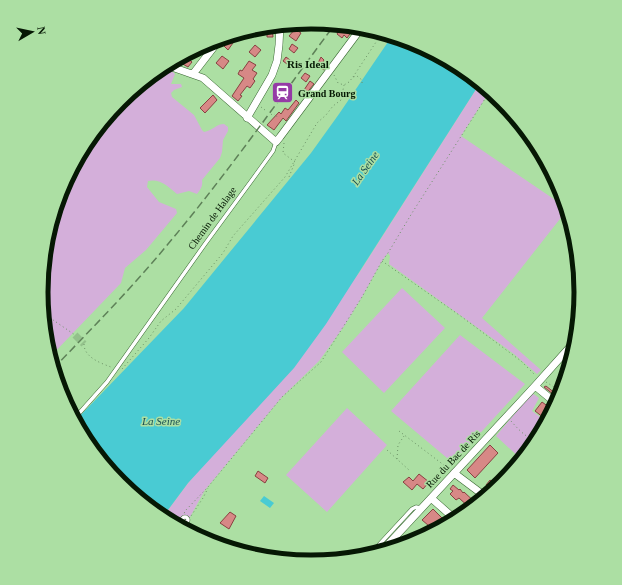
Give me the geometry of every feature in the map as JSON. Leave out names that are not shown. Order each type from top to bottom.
[{"type":"street","points":[[247,118],[272,75],[277,61],[280,31]]},
{"type":"street","name":"Chemin de Halage","points":[[278,140],[357,33]]},
{"type":"street","points":[[193,74],[213,48]]},
{"type":"street","points":[[174,68],[193,74],[207,81],[247,118],[278,140]]},
{"type":"street","name":"Rue du Bac de Ris","points":[[388,544],[568,349]]},
{"type":"street","points":[[535,386],[551,399]]},
{"type":"street","points":[[454,473],[482,494]]},
{"type":"street","points":[[431,498],[451,516]]},
{"type":"lane","name":"Chemin de Halage","points":[[78,415],[107,382],[257,173],[278,140]]},
{"type":"lane","points":[[376,548],[412,509],[416,507],[422,508]]},
{"type":"path","points":[[330,70],[338,83],[344,85],[349,82],[379,38]]},
{"type":"path","points":[[353,77],[358,77],[362,80],[362,83]]},
{"type":"path","points":[[120,372],[149,338],[161,321],[176,308],[223,253],[233,236],[285,177],[293,161],[317,123],[333,106],[341,100],[344,94],[344,85]]},
{"type":"path","points":[[184,522],[185,511],[208,487],[282,396],[320,362],[362,297],[382,260],[388,253],[487,96]]},
{"type":"path","points":[[260,107],[265,110]]},
{"type":"path","points":[[271,114],[276,118],[277,116],[274,114]]},
{"type":"path","points":[[278,140],[284,144],[283,153],[295,162],[289,177]]},
{"type":"path","points":[[382,260],[462,317],[521,361],[541,379],[556,388]]},
{"type":"path","points":[[49,318],[74,335]]},
{"type":"path","points":[[84,344],[85,352],[89,356],[99,363],[116,368]]},
{"type":"path","points":[[507,416],[517,428],[530,439]]},
{"type":"path","points":[[399,431],[454,473]]},
{"type":"path","points":[[397,459],[398,445],[405,435]]},
{"type":"path","points":[[387,450],[409,470]]},
{"type":"path","points":[[184,522],[202,498],[208,487]]},
{"type":"shaded area","points":[[170,70],[175,74],[171,84],[181,84],[182,87],[171,93],[172,97],[194,115],[202,130],[204,132],[224,124],[228,127],[228,131],[223,140],[220,158],[202,180],[201,187],[197,194],[189,191],[177,194],[160,182],[152,180],[148,181],[147,187],[159,202],[176,209],[177,213],[146,250],[125,268],[121,283],[54,352],[48,310],[48,275],[56,224],[61,208],[83,161],[102,132],[137,94]]},
{"type":"shaded area","points":[[477,88],[487,96],[461,136],[558,202],[563,215],[482,318],[541,370],[537,374],[514,354],[389,264],[390,256],[388,253],[345,325],[319,361],[282,397],[205,490],[190,517],[188,518],[183,516],[178,521],[166,513],[188,483],[359,273]]},
{"type":"shaded area","points":[[402,288],[445,328],[384,393],[342,352]]},
{"type":"shaded area","points":[[460,335],[525,384],[453,463],[391,411]]},
{"type":"shaded area","points":[[532,393],[539,398],[532,411],[542,418],[530,439],[518,456],[496,436]]},
{"type":"shaded area","points":[[347,408],[387,445],[327,512],[286,475]]},
{"type":"water","name":"La Seine","points":[[389,41],[428,56],[457,73],[477,88],[326,324],[294,368],[188,483],[166,513],[137,491],[113,466],[92,439],[79,417],[184,308],[311,153]]},
{"type":"water","points":[[264,496],[274,503],[270,508],[260,501]]},
{"type":"building","points":[[294,30],[301,33],[296,41],[289,36]]},
{"type":"building","points":[[339,31],[347,31],[350,34],[347,38],[344,35],[342,38],[337,34]]},
{"type":"building","points":[[272,32],[273,37],[267,37],[267,34],[263,35],[263,33]]},
{"type":"building","points":[[235,40],[228,50],[223,45],[224,44]]},
{"type":"building","points":[[292,44],[298,48],[294,53],[289,49]]},
{"type":"building","points":[[255,45],[261,50],[255,57],[249,52]]},
{"type":"building","points":[[222,56],[229,61],[223,69],[216,63]]},
{"type":"building","points":[[286,57],[294,63],[291,67],[283,61]]},
{"type":"building","points":[[321,57],[324,60],[323,62],[327,64],[324,70],[317,65]]},
{"type":"building","points":[[188,59],[192,62],[188,67],[181,63]]},
{"type":"building","points":[[249,61],[256,65],[252,70],[257,73],[253,79],[255,81],[250,88],[247,86],[240,95],[242,96],[238,101],[232,96],[244,78],[238,74]]},
{"type":"building","points":[[305,73],[310,76],[306,82],[301,78]]},
{"type":"building","points":[[310,81],[314,84],[305,95],[302,93]]},
{"type":"building","points":[[213,95],[217,100],[205,113],[200,108]]},
{"type":"building","points":[[296,100],[299,103],[286,121],[283,118],[274,130],[267,125],[279,112],[281,114],[285,108],[288,110]]},
{"type":"building","points":[[546,386],[554,392],[553,394],[544,387]]},
{"type":"building","points":[[542,402],[548,406],[543,417],[535,411]]},
{"type":"building","points":[[490,445],[498,453],[475,478],[467,470]]},
{"type":"building","points":[[258,471],[268,478],[265,483],[255,476]]},
{"type":"building","points":[[419,474],[429,482],[423,489],[417,484],[412,490],[403,482],[409,477],[413,481]]},
{"type":"building","points":[[490,480],[493,483],[489,487],[486,485]]},
{"type":"building","points":[[453,485],[473,500],[467,505],[459,498],[456,500],[450,494],[453,491],[450,489]]},
{"type":"building","points":[[433,509],[444,520],[431,527],[422,520]]},
{"type":"building","points":[[230,512],[236,516],[229,529],[220,523]]},
{"type":"tunnel","points":[[75,335],[84,344]]},
{"type":"railway","points":[[57,365],[112,308],[190,217],[330,30]]},
{"type":"place","name":"Grand Bourg","points":[[283,93]]},
{"type":"district","name":"Ris Ideal","points":[[308,64]]}]
